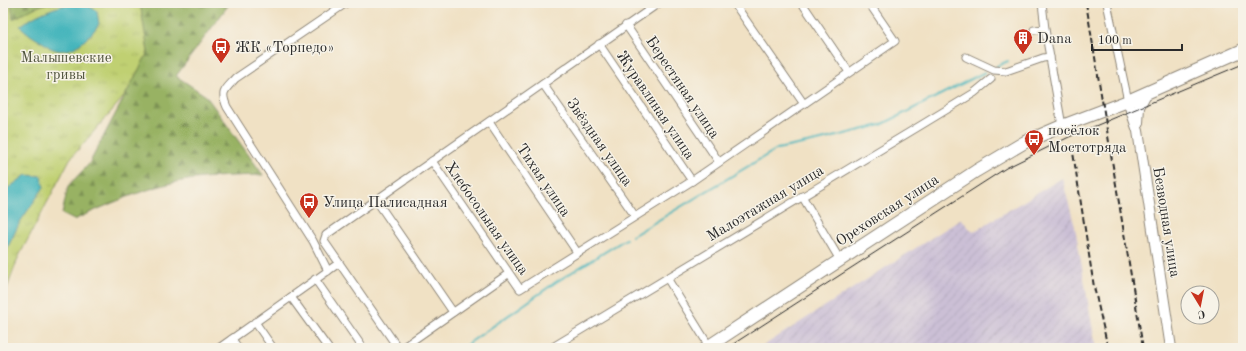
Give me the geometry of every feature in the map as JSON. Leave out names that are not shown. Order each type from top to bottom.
[{"type":"main road","name":"Ореховская улица","points":[[707,347],[993,161],[1026,142],[1062,126],[1128,101],[1243,50]]},
{"type":"main road","points":[[1138,131],[1139,108],[1147,92]]},
{"type":"main road","name":"Безводная улица","points":[[1128,101],[1138,131],[1172,348]]},
{"type":"main road","points":[[1110,108],[1126,113],[1138,131]]},
{"type":"street","points":[[328,271],[313,241],[226,107],[223,98],[224,92],[236,78],[346,3]]},
{"type":"street","points":[[398,348],[324,241],[326,235],[659,3]]},
{"type":"street","points":[[734,3],[804,104]]},
{"type":"street","points":[[802,3],[849,72]]},
{"type":"street","points":[[577,252],[692,181],[895,41],[869,3]]},
{"type":"street","points":[[1042,3],[1045,29],[1062,126]]},
{"type":"street","points":[[1107,3],[1128,101]]},
{"type":"street","name":"Берестяная улица","points":[[626,25],[719,162]]},
{"type":"street","points":[[1034,30],[1045,29]]},
{"type":"street","name":"Журавлиная улица","points":[[599,44],[692,181]]},
{"type":"street","points":[[966,57],[999,72],[1050,57]]},
{"type":"street","name":"Малоэтажная улица","points":[[551,348],[974,93],[991,79]]},
{"type":"street","name":"Звёздная улица","points":[[543,84],[635,216]]},
{"type":"street","name":"Тихая улица","points":[[489,122],[577,252]]},
{"type":"street","name":"Хлебосольная улица","points":[[432,161],[508,274],[520,289],[577,252]]},
{"type":"street","points":[[802,196],[840,260]]},
{"type":"street","points":[[376,200],[453,312]]},
{"type":"street","points":[[219,348],[339,263]]},
{"type":"street","points":[[402,348],[508,274]]},
{"type":"street","points":[[667,278],[707,347]]},
{"type":"street","points":[[315,279],[360,347]]},
{"type":"street","points":[[291,297],[328,348]]},
{"type":"street","points":[[255,322],[273,348]]},
{"type":"street","points":[[232,339],[238,348]]},
{"type":"shaded area","points":[[1062,178],[1075,227],[1096,348],[760,348],[961,219],[973,232]]},
{"type":"green space","name":"Малышевские гривы","points":[[3,3],[205,3],[70,159],[18,258],[3,299]]},
{"type":"green space","points":[[11,3],[48,3],[34,8],[13,19]]},
{"type":"green space","points":[[140,3],[230,3],[176,76],[206,96],[263,175],[227,176],[180,181],[144,191],[74,220],[62,214],[68,186],[89,164],[148,52]]},
{"type":"water","points":[[74,3],[83,3],[97,11],[99,24],[85,40],[73,48],[60,51],[52,48],[20,26],[32,18],[46,12]]},
{"type":"water","points":[[26,175],[41,176],[44,187],[20,222],[3,257],[3,192]]},
{"type":"waterway","points":[[997,66],[1008,61]]},
{"type":"waterway","points":[[632,236],[777,149],[881,125],[985,72]]},
{"type":"waterway","points":[[462,348],[556,282],[626,239]]},
{"type":"tram line","points":[[727,348],[1006,168],[1069,137],[1243,64]]},
{"type":"railway","points":[[1086,3],[1143,348]]},
{"type":"railway","points":[[1072,146],[1094,287],[1108,348]]},
{"type":"place","name":"Dana","points":[[1023,55]]},
{"type":"place","name":"ЖК «Торпедо»","points":[[221,64]]},
{"type":"place","name":"посёлок Мостотряда","points":[[1034,156]]},
{"type":"place","name":"Улица Палисадная","points":[[309,219]]}]
